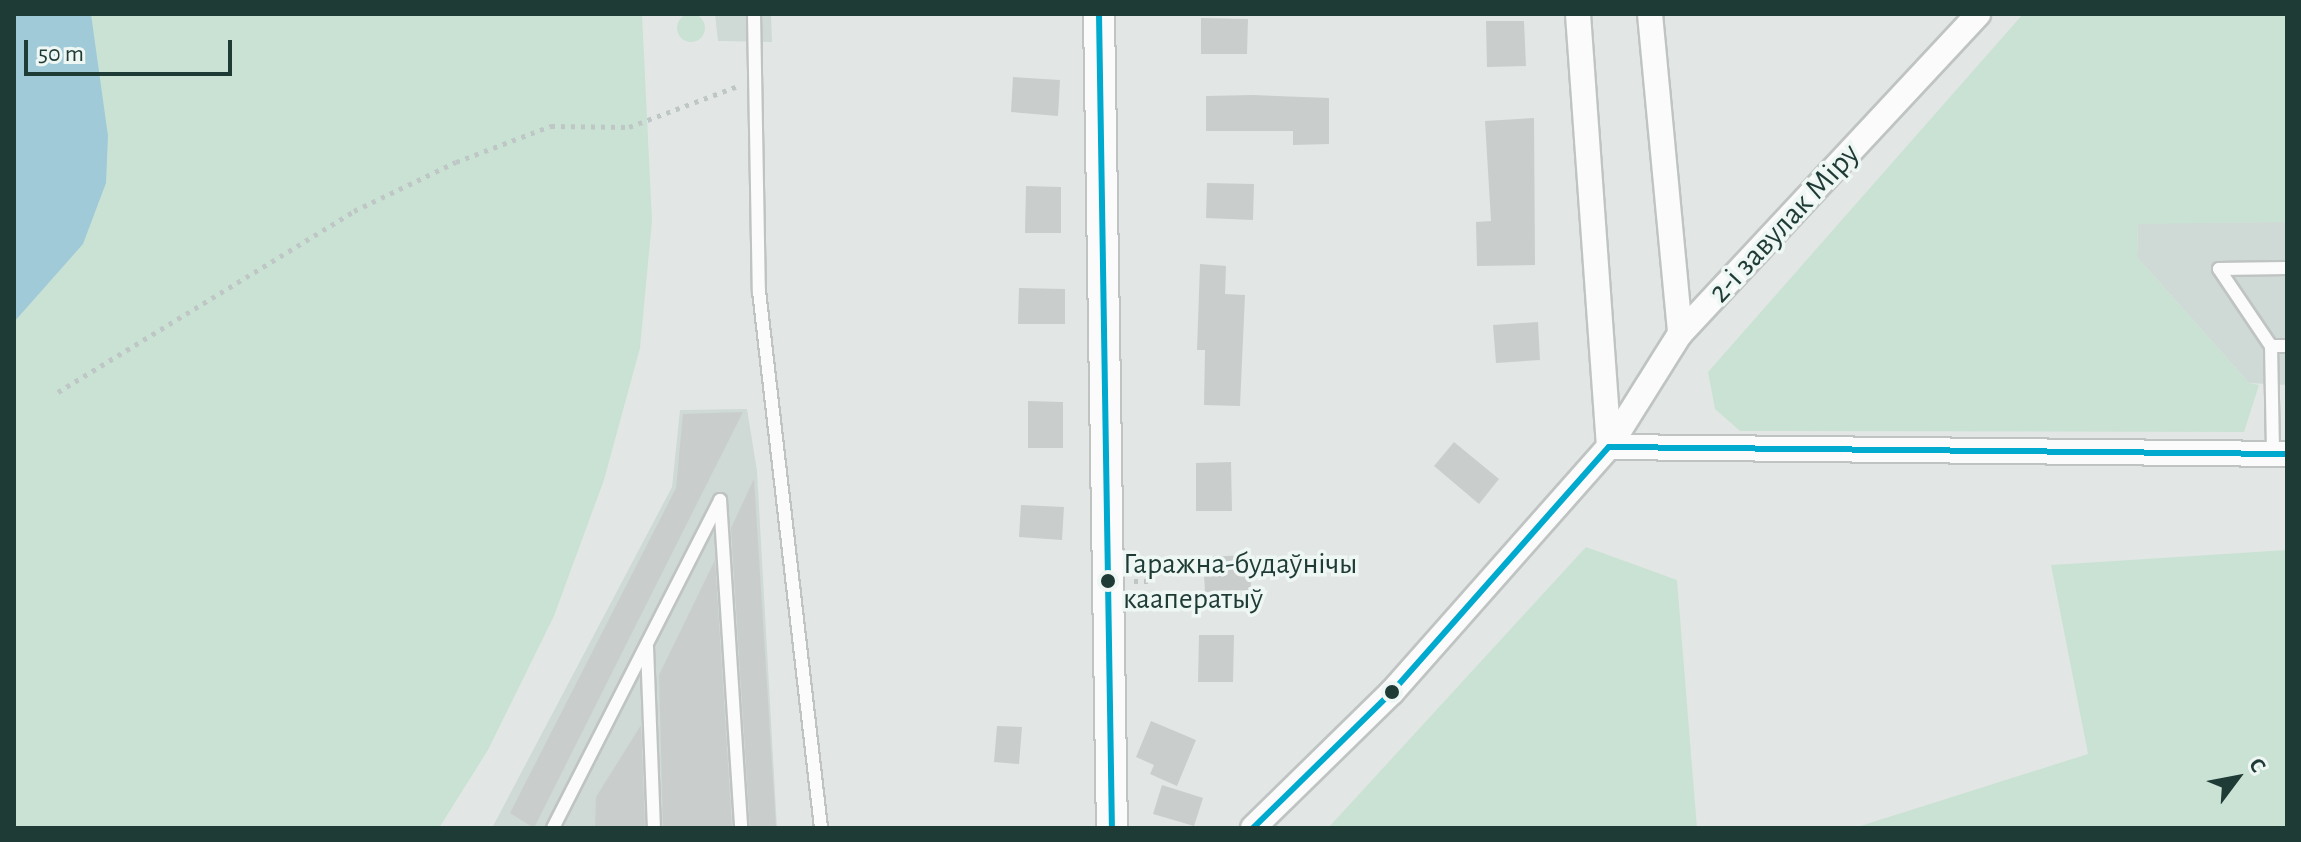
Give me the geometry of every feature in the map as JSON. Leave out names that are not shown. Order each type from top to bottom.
[{"type":"street","points":[[1099,14],[1112,828]]},
{"type":"street","points":[[1578,14],[1609,447],[2280,454]]},
{"type":"street","points":[[1650,14],[1680,334]]},
{"type":"street","name":"2-і завулак Міру","points":[[1253,828],[1392,692],[1609,447],[1680,334],[1978,14]]},
{"type":"lane","points":[[754,14],[759,291],[821,828]]},
{"type":"lane","points":[[2280,454],[2271,346],[2219,269],[2287,268]]},
{"type":"lane","points":[[2271,346],[2287,346]]},
{"type":"lane","points":[[553,828],[564,814],[720,500],[741,828]]},
{"type":"lane","points":[[647,646],[654,828]]},
{"type":"lane","points":[[564,814],[571,828]]},
{"type":"path","points":[[58,392],[354,211],[456,162],[551,126],[629,127],[757,77]]},
{"type":"shaded area","points":[[715,14],[771,14],[772,42],[718,41]]},
{"type":"shaded area","points":[[2287,222],[2287,385],[2249,383],[2137,257],[2138,223]]},
{"type":"shaded area","points":[[747,409],[757,471],[777,828],[492,828],[672,487],[680,410]]},
{"type":"green space","points":[[14,14],[642,14],[652,221],[640,348],[604,480],[554,616],[488,750],[439,828],[14,828]]},
{"type":"green space","points":[[691,14],[701,18],[705,28],[701,38],[691,42],[681,38],[677,28],[681,18]]},
{"type":"green space","points":[[2023,14],[2287,14],[2287,222],[2138,224],[2137,257],[2249,383],[2259,385],[2244,432],[1740,431],[1715,409],[1708,372]]},
{"type":"green space","points":[[1586,547],[1677,580],[1697,828],[1328,828]]},
{"type":"green space","points":[[2287,550],[2287,828],[1854,828],[2088,754],[2051,565]]},
{"type":"water","points":[[14,14],[91,14],[108,136],[106,183],[83,244],[14,322]]},
{"type":"building","points":[[1201,18],[1248,19],[1247,54],[1201,54]]},
{"type":"building","points":[[1486,21],[1524,21],[1526,66],[1487,67]]},
{"type":"building","points":[[1013,77],[1060,80],[1058,116],[1011,112]]},
{"type":"building","points":[[1206,96],[1329,98],[1329,144],[1293,145],[1293,131],[1206,131]]},
{"type":"building","points":[[1534,118],[1535,265],[1477,266],[1476,222],[1491,221],[1485,121]]},
{"type":"building","points":[[1207,183],[1254,184],[1253,220],[1206,218]]},
{"type":"building","points":[[1026,186],[1061,187],[1061,233],[1025,233]]},
{"type":"building","points":[[1200,264],[1226,266],[1225,294],[1245,295],[1240,406],[1204,405],[1205,350],[1197,350]]},
{"type":"building","points":[[1019,288],[1065,289],[1065,324],[1018,324]]},
{"type":"building","points":[[1538,322],[1540,360],[1496,363],[1493,325]]},
{"type":"building","points":[[1028,401],[1063,402],[1063,448],[1028,448]]},
{"type":"building","points":[[743,412],[534,828],[510,813],[676,488],[683,414]]},
{"type":"building","points":[[1454,442],[1499,479],[1479,504],[1434,466]]},
{"type":"building","points":[[1231,462],[1232,511],[1196,511],[1196,463]]},
{"type":"building","points":[[754,479],[776,828],[750,828],[731,528]]},
{"type":"building","points":[[1021,505],[1064,507],[1062,540],[1019,537]]},
{"type":"building","points":[[1250,555],[1251,590],[1205,592],[1203,557]]},
{"type":"building","points":[[715,560],[732,828],[663,828],[659,675]]},
{"type":"building","points":[[1199,635],[1234,635],[1233,682],[1198,682]]},
{"type":"building","points":[[1151,721],[1196,740],[1177,786],[1150,774],[1154,765],[1136,757]]},
{"type":"building","points":[[641,725],[645,828],[595,828],[596,797]]},
{"type":"building","points":[[997,726],[1022,727],[1019,764],[994,762]]},
{"type":"building","points":[[1162,785],[1203,798],[1194,826],[1153,814]]},
{"type":"transit line","points":[[1099,14],[1112,828]]},
{"type":"transit line","points":[[1253,828],[1392,692],[1609,447],[2287,454]]},
{"type":"place","name":"Гаражна-будаўнічы кааператыў","points":[[1108,581]]}]
